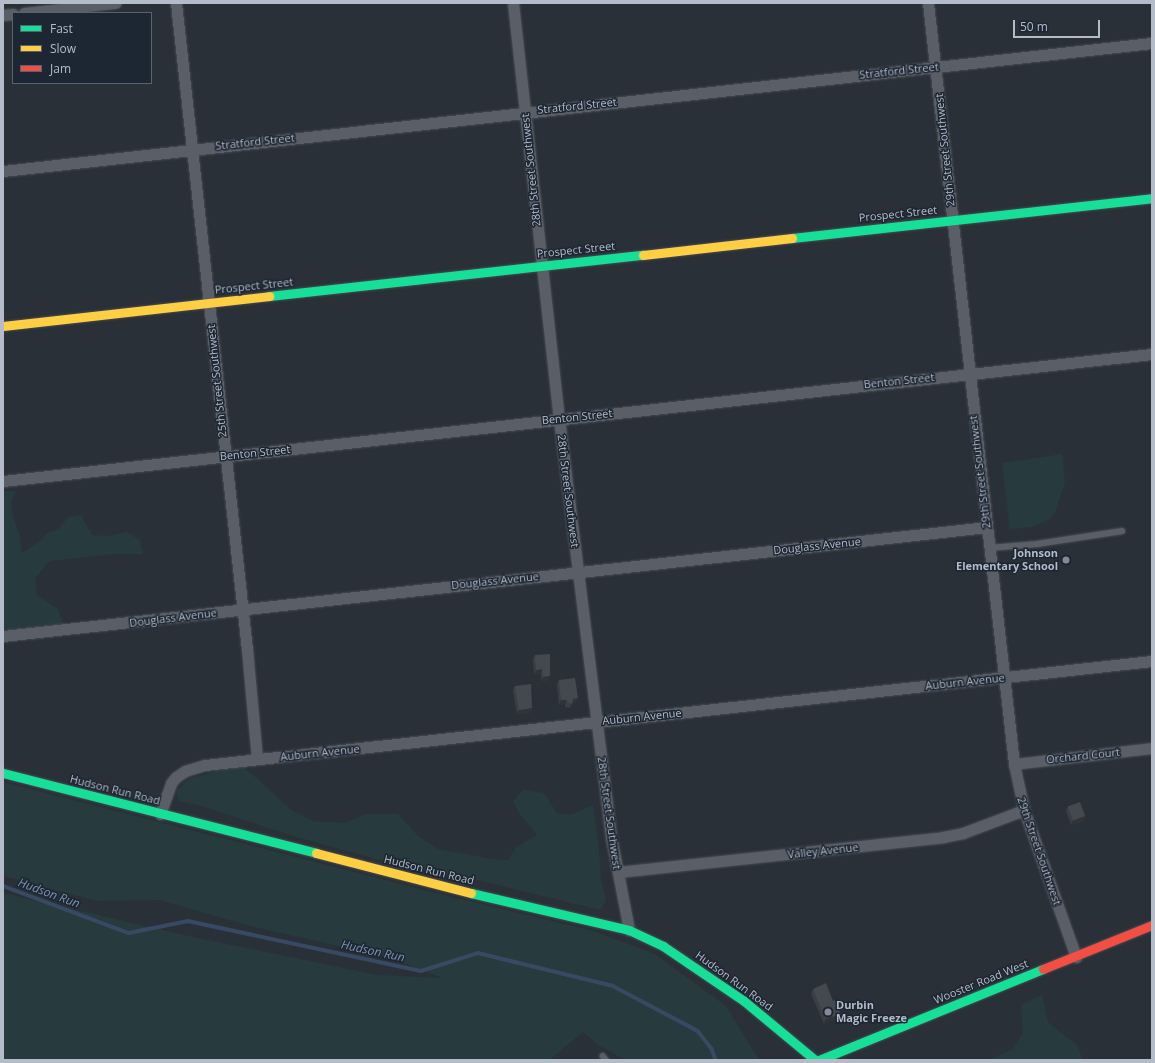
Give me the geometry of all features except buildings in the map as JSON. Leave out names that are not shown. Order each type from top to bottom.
[{"type":"main road","name":"Prospect Street","points":[[3,326],[1152,198]]},
{"type":"main road","name":"Hudson Run Road","points":[[3,773],[460,890],[629,930],[663,946],[715,980],[744,1001],[817,1060]]},
{"type":"main road","name":"Wooster Road West","points":[[817,1060],[1152,925]]},
{"type":"street","points":[[33,12],[114,3]]},
{"type":"street","name":"25th Street Southwest","points":[[176,3],[243,610],[257,759]]},
{"type":"street","name":"28th Street Southwest","points":[[513,3],[541,266],[596,722],[611,837],[629,930]]},
{"type":"street","name":"29th Street Southwest","points":[[928,3],[1014,764],[1024,810],[1076,956]]},
{"type":"street","name":"Stratford Street","points":[[3,171],[1152,43]]},
{"type":"street","name":"Benton Street","points":[[3,481],[1152,354]]},
{"type":"street","name":"Douglass Avenue","points":[[3,636],[987,527]]},
{"type":"street","name":"Auburn Avenue","points":[[160,814],[171,783],[185,771],[205,765],[1152,661]]},
{"type":"street","name":"Orchard Court","points":[[1014,764],[1152,748]]},
{"type":"street","name":"Valley Avenue","points":[[618,872],[943,837],[963,833],[1024,810]]},
{"type":"lane","points":[[989,548],[1037,544],[1122,531]]},
{"type":"green space","points":[[1062,454],[1065,483],[1055,512],[1050,519],[1032,527],[1010,529],[1002,463]]},
{"type":"green space","points":[[3,491],[16,491],[11,502],[13,517],[20,537],[22,553],[39,542],[47,533],[59,529],[68,517],[81,515],[92,535],[108,536],[127,532],[140,540],[143,554],[115,554],[50,561],[35,578],[37,595],[58,609],[64,627],[3,632]]},
{"type":"green space","points":[[243,767],[290,809],[313,821],[345,823],[366,814],[398,814],[417,835],[438,849],[492,859],[508,860],[516,847],[537,835],[519,813],[513,801],[523,790],[544,793],[557,813],[571,815],[593,805],[599,849],[601,879],[606,900],[600,910],[477,880],[409,868],[293,836],[202,806],[178,801],[176,791],[189,779],[221,770]]},
{"type":"green space","points":[[3,782],[444,895],[594,931],[655,954],[726,1006],[759,1060],[625,1060],[600,1046],[583,1032],[549,1060],[3,1060],[3,893],[188,936],[377,975],[443,978],[390,958],[251,926],[160,900],[97,901],[3,876]]},
{"type":"green space","points":[[1042,995],[1048,1022],[1077,1045],[1083,1060],[990,1060],[1014,1048],[1023,1033],[1021,1005]]},
{"type":"waterway","name":"Hudson Run","points":[[3,886],[129,933],[188,921],[421,971],[478,953],[613,986],[698,1031],[712,1049],[716,1060]]},
{"type":"traffic: fast","points":[[792,238],[1152,198]]},
{"type":"traffic: fast","points":[[269,296],[643,255]]},
{"type":"traffic: fast","points":[[3,773],[316,853]]},
{"type":"traffic: fast","points":[[471,893],[629,930],[663,946],[744,1001],[815,1060]]},
{"type":"traffic: fast","points":[[819,1060],[1043,969]]},
{"type":"traffic: slow","points":[[643,255],[792,238]]},
{"type":"traffic: slow","points":[[3,326],[269,296]]},
{"type":"traffic: slow","points":[[316,853],[471,893]]},
{"type":"traffic: jam","points":[[1043,969],[1152,925]]},
{"type":"place","name":"Johnson Elementary School","points":[[1066,560]]},
{"type":"place","name":"Durbin Magic Freeze","points":[[828,1012]]}]
